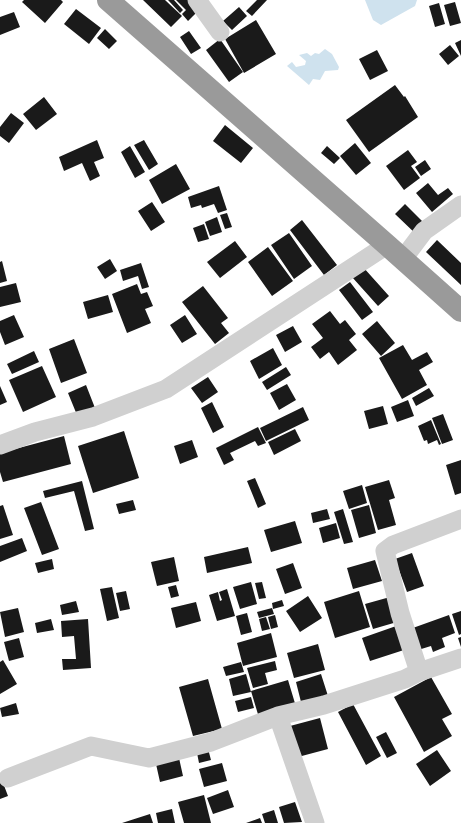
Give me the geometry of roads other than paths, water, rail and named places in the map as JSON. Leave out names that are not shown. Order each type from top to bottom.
[{"type":"highway","points":[[108,0],[387,244],[461,311]]},
{"type":"street","points":[[197,0],[220,32]]},
{"type":"street","points":[[403,259],[424,231],[461,205]]},
{"type":"street","points":[[0,445],[34,432],[93,417],[166,389],[387,244]]},
{"type":"street","points":[[419,672],[400,613],[384,550],[393,545],[461,519]]},
{"type":"street","points":[[8,778],[91,746],[149,758],[210,742],[278,716],[324,705],[405,679],[419,672],[461,658]]},
{"type":"street","points":[[278,716],[315,823]]},
{"type":"water","points":[[365,0],[417,0],[415,6],[381,25],[373,20]]},
{"type":"water","points":[[325,49],[332,54],[339,67],[338,70],[325,71],[320,80],[313,79],[309,85],[287,66],[292,62],[296,67],[305,65],[306,61],[299,55],[307,53],[311,56],[315,53],[319,54]]}]
